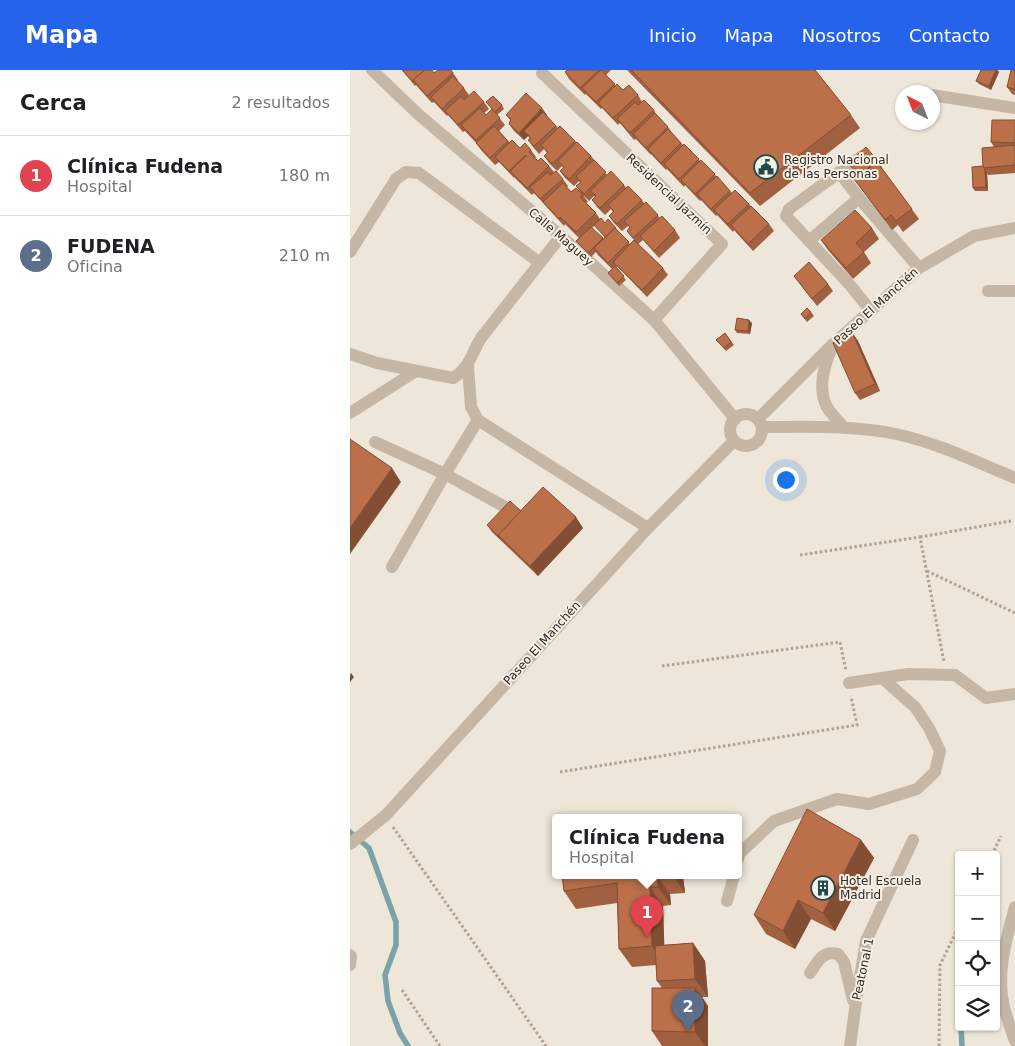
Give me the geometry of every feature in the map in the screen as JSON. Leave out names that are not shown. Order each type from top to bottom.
[{"type":"street","name":"Calle Maguey","points":[[372,70],[418,114],[561,236],[654,320],[735,419]]},
{"type":"street","name":"Residencial Jazmín","points":[[542,74],[722,244],[654,320]]},
{"type":"street","points":[[940,96],[1015,108]]},
{"type":"street","points":[[864,154],[789,209],[786,216],[871,311]]},
{"type":"street","points":[[350,252],[396,179],[406,172],[419,173],[540,262]]},
{"type":"street","points":[[840,172],[859,198],[918,268]]},
{"type":"street","points":[[809,241],[859,198]]},
{"type":"street","name":"Paseo El Manchén","points":[[760,423],[833,344],[918,268],[974,236],[1015,228]]},
{"type":"street","points":[[350,354],[377,363],[453,378],[468,366],[481,338],[561,236]]},
{"type":"street","points":[[988,291],[1015,291]]},
{"type":"street","points":[[833,344],[824,366],[822,387],[826,405],[843,427]]},
{"type":"street","points":[[468,366],[471,407],[478,420],[648,528]]},
{"type":"street","points":[[350,412],[416,370]]},
{"type":"street","points":[[760,423],[761,437],[754,445],[743,446],[734,441],[730,434],[731,425],[735,419],[746,414],[760,423],[843,427],[896,434],[946,448],[1015,478]]},
{"type":"street","points":[[392,567],[478,420]]},
{"type":"street","name":"Paseo El Manchén","points":[[350,844],[386,815],[648,528],[734,441]]},
{"type":"street","points":[[375,442],[445,474],[507,508]]},
{"type":"street","points":[[848,683],[908,674],[955,675],[986,698],[1015,694]]},
{"type":"street","points":[[742,851],[774,821],[837,799],[869,804],[916,789],[935,772],[940,752],[929,728],[915,707],[882,678]]},
{"type":"street","name":"Peatonal 1","points":[[850,1046],[866,941],[913,840]]},
{"type":"street","points":[[728,902],[733,879]]},
{"type":"street","points":[[1015,907],[1004,948],[1001,982],[1004,1006],[1015,1041]]},
{"type":"street","points":[[1004,948],[1015,940]]},
{"type":"street","points":[[810,973],[823,956],[831,952],[838,954],[844,962],[855,1008]]},
{"type":"street","points":[[350,955],[350,965]]},
{"type":"path","points":[[800,555],[1011,521]]},
{"type":"path","points":[[920,537],[947,675]]},
{"type":"path","points":[[927,571],[1015,613]]},
{"type":"path","points":[[560,772],[857,725],[840,642],[662,666]]},
{"type":"path","points":[[386,815],[546,1046]]},
{"type":"path","points":[[994,851],[1001,836]]},
{"type":"path","points":[[939,1046],[940,965],[955,934]]},
{"type":"path","points":[[402,990],[440,1046]]},
{"type":"building","points":[[402,70],[425,70],[413,82]]},
{"type":"building","points":[[425,70],[432,70],[434,73],[438,70],[451,70],[453,73],[427,96],[413,80]]},
{"type":"building","points":[[567,70],[599,70],[580,88],[565,72]]},
{"type":"building","points":[[601,70],[615,84],[596,102],[582,88]]},
{"type":"building","name":"Registro Nacional de las Personas","points":[[631,70],[815,70],[851,115],[750,193]]},
{"type":"building","points":[[981,70],[996,70],[989,86],[976,81]]},
{"type":"building","points":[[1011,70],[1015,70],[1015,89],[1007,87]]},
{"type":"building","points":[[453,76],[464,88],[442,109],[431,97]]},
{"type":"building","points":[[617,84],[623,90],[629,85],[638,95],[613,118],[598,103]]},
{"type":"building","points":[[474,91],[484,102],[458,125],[445,111],[461,96],[464,100]]},
{"type":"building","points":[[526,93],[542,108],[519,133],[509,124],[511,119],[506,115]]},
{"type":"building","points":[[493,96],[502,105],[495,112],[486,102]]},
{"type":"building","points":[[644,100],[654,110],[630,133],[617,119],[635,102],[638,105]]},
{"type":"building","points":[[480,108],[486,115],[492,109],[500,118],[476,140],[461,125]]},
{"type":"building","points":[[543,112],[556,126],[534,146],[528,140],[531,138],[524,131]]},
{"type":"building","points":[[655,113],[668,127],[646,148],[633,134]]},
{"type":"building","points":[[992,120],[1015,120],[1015,143],[991,142]]},
{"type":"building","points":[[494,126],[508,141],[490,158],[476,143]]},
{"type":"building","points":[[560,126],[575,141],[552,164],[544,156],[548,152],[541,145]]},
{"type":"building","points":[[668,129],[681,143],[661,163],[648,149]]},
{"type":"building","points":[[512,140],[520,148],[525,143],[531,150],[529,152],[538,161],[541,158],[549,166],[527,188],[510,171],[526,155],[509,171],[495,157]]},
{"type":"building","points":[[577,142],[591,156],[569,179],[560,171],[564,167],[558,161]]},
{"type":"building","points":[[684,144],[699,159],[679,179],[664,164]]},
{"type":"building","points":[[1015,145],[1015,165],[983,168],[982,148]]},
{"type":"building","points":[[866,147],[877,160],[859,176],[848,163]]},
{"type":"building","points":[[594,160],[606,172],[584,194],[576,186],[581,182],[576,176]]},
{"type":"building","points":[[701,160],[715,174],[695,194],[681,180]]},
{"type":"building","points":[[877,162],[912,209],[896,221],[891,215],[885,220],[854,179]]},
{"type":"building","points":[[983,166],[986,187],[973,188],[972,167]]},
{"type":"building","points":[[556,171],[563,179],[540,199],[530,187],[548,172],[550,175]]},
{"type":"building","points":[[611,171],[624,185],[600,208],[592,200],[596,196],[590,191]]},
{"type":"building","points":[[717,176],[730,191],[711,209],[697,194]]},
{"type":"building","points":[[563,183],[571,192],[576,188],[583,195],[580,197],[596,213],[576,232],[560,217],[559,219],[543,202]]},
{"type":"building","points":[[628,186],[642,200],[617,224],[609,216],[614,211],[608,205]]},
{"type":"building","points":[[735,190],[749,204],[728,224],[714,210]]},
{"type":"building","points":[[646,202],[658,215],[633,238],[627,231],[630,227],[624,221]]},
{"type":"building","points":[[751,206],[769,224],[748,244],[731,225]]},
{"type":"building","points":[[855,210],[872,228],[856,243],[864,252],[846,268],[821,240]]},
{"type":"building","points":[[662,216],[675,230],[654,251],[640,236]]},
{"type":"building","points":[[601,218],[605,223],[608,219],[616,228],[605,237],[594,225]]},
{"type":"building","points":[[591,227],[603,238],[588,253],[576,241]]},
{"type":"building","points":[[615,228],[629,242],[608,263],[594,248]]},
{"type":"building","points":[[634,240],[663,268],[642,290],[613,262]]},
{"type":"building","points":[[809,262],[828,284],[812,299],[794,276]]},
{"type":"building","points":[[615,266],[624,276],[617,283],[608,273]]},
{"type":"building","points":[[807,308],[811,312],[805,319],[801,314]]},
{"type":"building","points":[[737,318],[749,320],[748,331],[735,330]]},
{"type":"building","points":[[725,333],[731,342],[724,348],[716,340]]},
{"type":"building","points":[[853,334],[875,384],[855,393],[833,343]]},
{"type":"building","points":[[350,439],[392,468],[350,528]]},
{"type":"building","points":[[543,487],[576,517],[530,566],[498,535]]},
{"type":"building","points":[[510,501],[521,511],[498,535],[500,538],[487,525]]},
{"type":"building","points":[[807,809],[861,840],[823,913],[798,900],[783,931],[754,915]]},
{"type":"building","points":[[562,879],[657,879],[658,887],[650,887],[652,946],[619,949],[617,883],[564,891]]},
{"type":"building","points":[[693,943],[695,979],[657,981],[655,946]]},
{"type":"building","points":[[652,988],[695,988],[695,1032],[652,1031]]},
{"type":"waterway","points":[[350,832],[369,848],[396,922],[396,945],[385,975],[388,1001],[400,1033],[408,1046]]},
{"type":"waterway","points":[[961,1031],[962,1046]]},
{"type":"place","name":"Registro Nacional de las Personas","points":[[766,167]]},
{"type":"place","name":"Hotel Escuela Madrid","points":[[823,888]]},
{"type":"place","name":"Clínica Fudena","points":[[647,937]]},
{"type":"place","name":"FUDENA","points":[[688,1031]]}]
